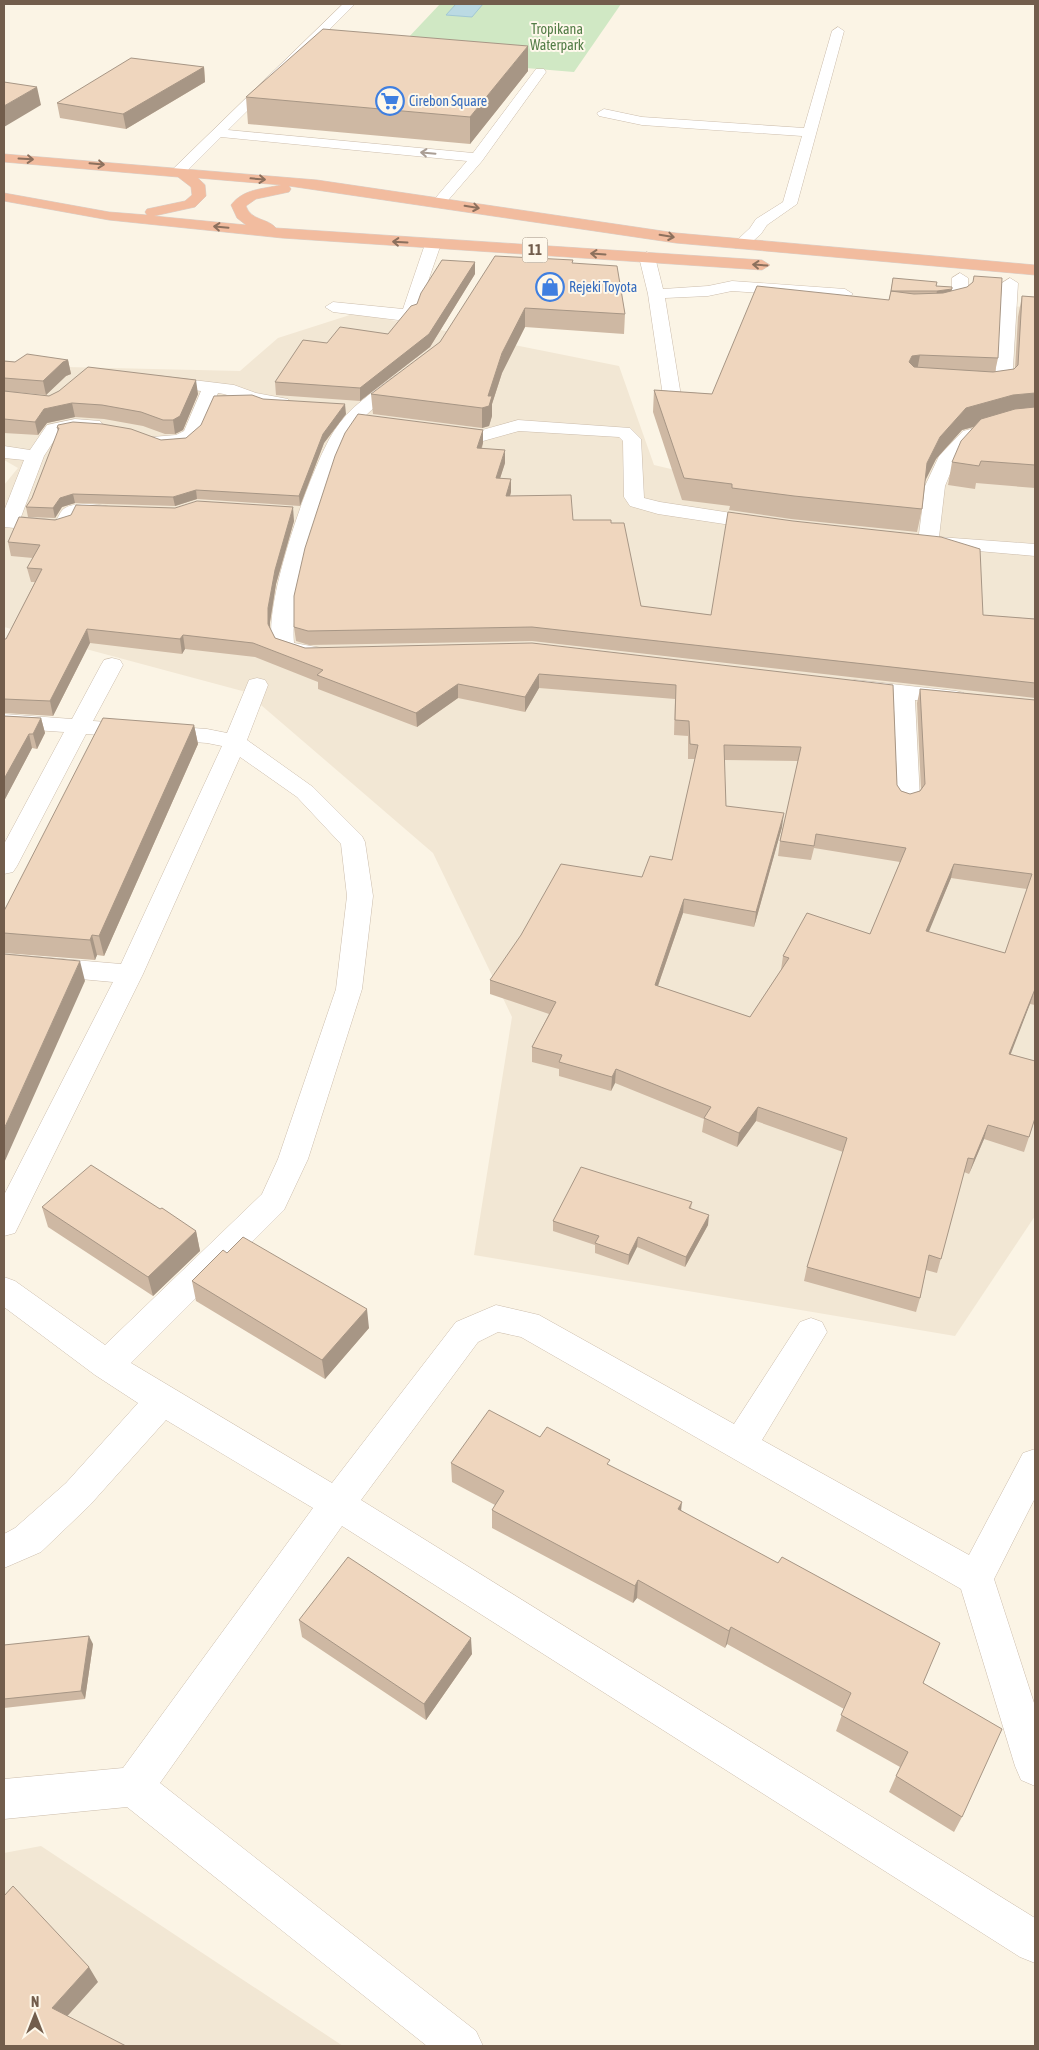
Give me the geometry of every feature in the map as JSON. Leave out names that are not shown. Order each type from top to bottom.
[{"type":"highway","name":"11","points":[[4,158],[48,160],[317,184],[676,238],[1035,270]]},
{"type":"highway","points":[[109,216],[176,209],[190,204],[199,196],[198,185],[179,172]]},
{"type":"highway","points":[[282,233],[250,222],[240,213],[238,205],[251,195],[317,184]]},
{"type":"highway","name":"11","points":[[4,197],[109,216],[282,233],[781,266]]},
{"type":"highway","points":[[941,277],[1035,285]]},
{"type":"street","points":[[179,172],[217,133],[315,40],[349,4]]},
{"type":"street","points":[[740,245],[756,231],[761,222],[790,204],[838,32]]},
{"type":"street","points":[[315,40],[332,41]]},
{"type":"street","points":[[439,202],[477,158],[540,72]]},
{"type":"street","points":[[604,113],[642,121],[810,132]]},
{"type":"street","points":[[217,133],[477,158]]},
{"type":"street","points":[[333,307],[398,316],[410,313],[434,244]]},
{"type":"street","points":[[492,263],[500,248]]},
{"type":"street","points":[[647,257],[656,294],[672,396]]},
{"type":"street","points":[[918,307],[938,308],[953,306],[960,301],[960,278]]},
{"type":"street","points":[[962,386],[989,387],[1003,385],[1010,283]]},
{"type":"street","points":[[656,294],[708,291],[729,298],[837,307],[844,304],[846,287]]},
{"type":"street","points":[[333,654],[294,651],[284,646],[280,638],[300,513],[342,432],[358,414],[417,369]]},
{"type":"street","points":[[143,379],[234,390],[264,401],[304,404]]},
{"type":"street","points":[[143,435],[163,442],[180,441],[192,434],[212,387]]},
{"type":"street","points":[[112,428],[75,424],[57,419],[35,456],[9,522],[11,527],[63,525],[70,513],[80,510],[132,513]]},
{"type":"street","points":[[928,542],[935,486],[946,460],[969,435],[1008,424],[1035,421]]},
{"type":"street","points":[[427,429],[483,436],[518,425],[624,432],[632,439],[634,497],[637,502],[658,508],[782,526]]},
{"type":"street","points":[[4,452],[35,456]]},
{"type":"street","points":[[908,540],[1035,550]]},
{"type":"street","points":[[4,866],[81,726],[112,665]]},
{"type":"street","points":[[4,1224],[130,974],[235,742],[257,684]]},
{"type":"street","points":[[836,684],[978,700]]},
{"type":"street","points":[[904,693],[908,799]]},
{"type":"street","points":[[4,721],[207,736],[235,742],[305,792],[353,842],[360,896],[349,989],[293,1159],[273,1202],[107,1365]]},
{"type":"street","points":[[4,963],[130,974]]},
{"type":"street","points":[[4,1290],[107,1365],[162,1400],[337,1504],[1035,1942]]},
{"type":"street","points":[[133,1786],[222,1666],[337,1504],[467,1332],[496,1318],[528,1325],[976,1578],[1035,1766]]},
{"type":"street","points":[[740,1445],[811,1332]]},
{"type":"street","points":[[4,1551],[28,1540],[78,1494],[162,1400]]},
{"type":"street","points":[[976,1578],[1035,1464]]},
{"type":"street","points":[[4,1798],[133,1786],[460,2046]]},
{"type":"shaded area","points":[[942,304],[1035,307],[1035,1216],[955,1336],[474,1255],[512,1017],[433,853],[246,692],[4,627],[4,485],[18,468],[4,460],[4,377],[23,366],[240,371],[278,338],[356,313],[619,366],[654,465],[844,510]]},
{"type":"shaded area","points":[[41,1846],[343,2046],[4,2046],[4,1853]]},
{"type":"green space","name":"Tropikana Waterpark","points":[[440,4],[621,4],[574,72],[390,57]]},
{"type":"water","points":[[456,4],[483,4],[472,17],[446,15]]},
{"type":"building","points":[[323,29],[528,46],[470,117],[246,97]]},
{"type":"building","points":[[131,58],[204,67],[123,114],[57,103]]},
{"type":"building","points":[[4,82],[37,87],[4,106]]},
{"type":"building","points":[[495,256],[573,260],[572,263],[617,266],[625,314],[525,308],[502,353],[488,396],[492,396],[489,406],[482,408],[371,394],[440,342]]},
{"type":"building","points":[[442,260],[475,262],[429,334],[360,388],[275,382],[303,340],[327,343],[340,327],[388,334],[411,306],[417,304],[421,293]]},
{"type":"building","points":[[974,276],[1002,278],[998,358],[920,355],[912,356],[909,362],[914,367],[993,372],[1014,369],[1018,365],[1022,296],[1035,297],[1035,393],[1013,395],[966,408],[940,437],[927,463],[922,509],[732,488],[732,484],[684,478],[654,390],[712,394],[757,286],[889,300],[891,291],[914,294],[943,293],[967,287],[973,282]]},
{"type":"building","points":[[893,278],[937,282],[936,286],[952,287],[952,289],[937,291],[891,291]]},
{"type":"building","points":[[27,354],[68,360],[63,362],[43,381],[4,378],[4,361],[15,362]]},
{"type":"building","points":[[88,367],[196,380],[180,416],[173,420],[163,420],[141,412],[102,405],[72,403],[44,409],[35,422],[4,419],[4,391],[49,396],[59,391]]},
{"type":"building","points":[[252,395],[263,399],[345,404],[323,434],[299,496],[196,490],[173,497],[73,494],[60,498],[53,508],[26,507],[32,498],[59,428],[57,428],[58,425],[73,422],[102,424],[131,429],[161,440],[186,438],[201,425],[214,396]]},
{"type":"building","points":[[1035,407],[1035,465],[981,461],[979,466],[952,462],[961,441],[981,419],[1015,409]]},
{"type":"building","points":[[358,414],[483,430],[477,448],[505,450],[496,478],[511,479],[506,496],[571,495],[573,520],[611,520],[611,523],[624,523],[641,606],[711,615],[728,512],[941,537],[980,549],[983,615],[1035,619],[1035,683],[532,627],[308,631],[294,627],[294,596],[305,548],[335,456],[345,433]]},
{"type":"building","points":[[197,501],[293,507],[275,570],[268,608],[268,624],[275,638],[305,648],[532,643],[893,685],[897,785],[901,791],[910,794],[920,791],[925,784],[920,689],[1035,700],[1035,989],[1009,1054],[1035,1061],[1035,1118],[1029,1137],[988,1125],[974,1159],[968,1158],[941,1259],[929,1255],[920,1298],[807,1267],[847,1138],[758,1107],[739,1133],[704,1118],[711,1107],[616,1069],[612,1077],[559,1062],[562,1055],[532,1047],[556,1002],[490,980],[521,935],[561,864],[642,877],[650,856],[672,860],[698,745],[690,744],[689,721],[675,720],[676,685],[539,674],[525,697],[458,684],[416,713],[317,675],[323,670],[253,643],[183,635],[180,639],[87,629],[50,701],[4,699],[4,639],[6,639],[42,569],[27,568],[40,545],[8,542],[19,517],[55,520],[71,515],[76,505],[175,508]],"holes":[[[724,745],[801,747],[780,841],[814,846],[816,834],[906,848],[870,934],[807,913],[783,956],[789,958],[750,1017],[655,985],[684,899],[756,912],[784,813],[726,806]],[[954,864],[1032,874],[1005,953],[926,931]]]},
{"type":"building","points":[[4,716],[41,718],[33,734],[29,734],[4,779]]},
{"type":"building","points":[[103,718],[194,725],[99,936],[92,935],[90,940],[4,933],[4,911]]},
{"type":"building","points":[[4,954],[80,961],[4,1129]]},
{"type":"building","points":[[91,1165],[196,1231],[148,1277],[42,1207]]},
{"type":"building","points":[[581,1167],[692,1202],[689,1208],[709,1215],[686,1257],[638,1237],[629,1255],[595,1243],[599,1236],[553,1221]]},
{"type":"building","points":[[243,1237],[367,1309],[322,1360],[192,1281],[223,1250],[227,1253]]},
{"type":"building","points":[[489,1410],[540,1437],[547,1427],[610,1460],[607,1464],[682,1502],[678,1509],[778,1563],[782,1557],[940,1643],[923,1683],[1002,1729],[962,1817],[896,1776],[908,1752],[841,1715],[851,1693],[731,1627],[729,1631],[638,1580],[635,1586],[492,1510],[504,1491],[451,1463]]},
{"type":"building","points":[[348,1557],[471,1638],[424,1704],[299,1620]]},
{"type":"building","points":[[89,1636],[81,1691],[4,1699],[4,1645]]},
{"type":"building","points":[[13,1886],[89,1967],[52,2008],[126,2046],[4,2046],[4,1896]]},
{"type":"place","name":"Cirebon Square","points":[[390,101]]},
{"type":"place","name":"Rejeki Toyota","points":[[550,287]]}]
